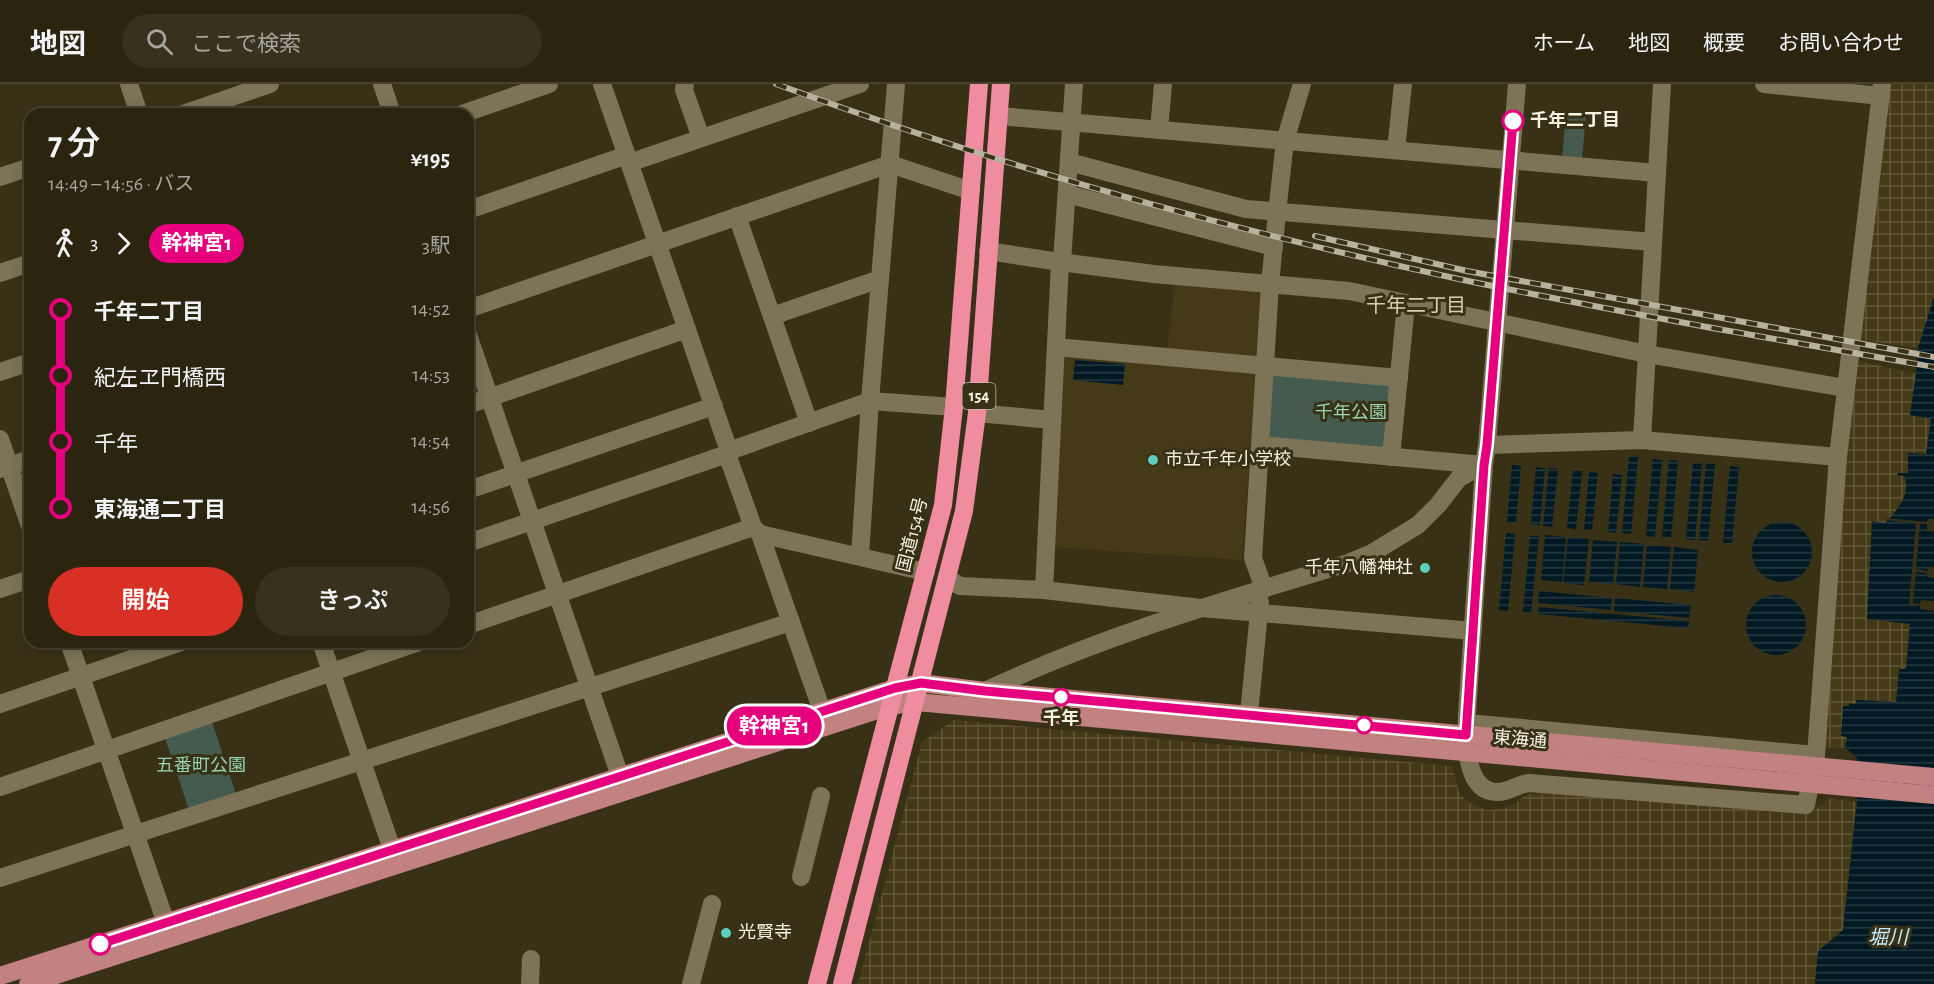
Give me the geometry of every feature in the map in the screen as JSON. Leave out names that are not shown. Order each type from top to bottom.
[{"type":"highway","name":"国道154号","points":[[817,984],[943,505],[954,407],[979,84]]},
{"type":"highway","name":"154","points":[[842,984],[964,511],[977,413],[1001,84]]},
{"type":"main road","name":"東海通","points":[[28,984],[395,857],[620,776],[895,688],[921,683],[1467,737],[1506,747],[1934,795]]},
{"type":"main road","name":"東海通","points":[[0,976],[166,923],[395,857],[890,706],[916,702],[1467,737]]},
{"type":"main road","name":"東海通","points":[[1506,747],[1862,770],[1934,777]]},
{"type":"main road","points":[[1862,770],[1886,761],[1934,765]]},
{"type":"main road","points":[[1857,788],[1911,803],[1934,806]]},
{"type":"street","points":[[129,84],[137,108]]},
{"type":"street","points":[[200,108],[270,84]]},
{"type":"street","points":[[382,84],[390,108]]},
{"type":"street","points":[[474,110],[549,84]]},
{"type":"street","points":[[602,84],[728,452],[822,711]]},
{"type":"street","points":[[685,84],[684,90],[701,138]]},
{"type":"street","points":[[474,208],[701,138],[860,84]]},
{"type":"street","points":[[860,556],[870,401],[896,84]]},
{"type":"street","points":[[1044,590],[1061,262],[1074,84]]},
{"type":"street","points":[[1159,130],[1163,84]]},
{"type":"street","points":[[1249,714],[1263,589],[1252,558],[1270,284],[1285,141],[1302,84]]},
{"type":"street","points":[[1396,150],[1402,84]]},
{"type":"street","points":[[1516,84],[1484,465],[1473,631],[1467,737],[1473,777],[1478,785],[1497,793],[1529,783],[1806,805],[1816,755],[1845,388],[1882,90],[1764,84]]},
{"type":"street","points":[[1642,440],[1662,84]]},
{"type":"street","points":[[999,116],[1657,173]]},
{"type":"street","points":[[1069,162],[1246,209],[1653,242]]},
{"type":"street","points":[[474,307],[890,164],[971,191]]},
{"type":"street","points":[[0,177],[24,169]]},
{"type":"street","points":[[1067,194],[1274,247]]},
{"type":"street","points":[[737,216],[809,423]]},
{"type":"street","points":[[988,250],[1154,274],[1349,291],[1647,354],[1845,388]]},
{"type":"street","points":[[0,273],[24,265]]},
{"type":"street","points":[[772,316],[880,279]]},
{"type":"street","points":[[1391,457],[1407,303]]},
{"type":"street","points":[[474,403],[687,329]]},
{"type":"street","points":[[1056,347],[1398,378]]},
{"type":"street","points":[[474,353],[620,776]]},
{"type":"street","points":[[0,372],[24,364]]},
{"type":"street","points":[[474,541],[870,401],[954,407]]},
{"type":"street","points":[[474,488],[714,406]]},
{"type":"street","points":[[977,413],[1052,420]]},
{"type":"street","points":[[0,439],[5,468],[24,512]]},
{"type":"street","points":[[1487,445],[1642,440],[1838,458]]},
{"type":"street","points":[[1261,445],[1484,465]]},
{"type":"street","points":[[5,468],[24,461]]},
{"type":"street","points":[[985,691],[1038,665],[1201,608],[1348,563],[1372,553],[1418,525],[1438,505],[1459,478],[1484,465]]},
{"type":"street","points":[[474,623],[757,531],[926,572]]},
{"type":"street","points":[[947,578],[960,586],[1044,590],[1201,608],[1473,631]]},
{"type":"street","points":[[0,588],[24,581]]},
{"type":"street","points":[[0,878],[791,622]]},
{"type":"street","points":[[71,648],[166,923]]},
{"type":"street","points":[[0,704],[163,648]]},
{"type":"street","points":[[323,648],[395,857]]},
{"type":"street","points":[[0,787],[401,648]]},
{"type":"street","points":[[1467,737],[1816,755]]},
{"type":"street","points":[[801,877],[821,796]]},
{"type":"street","points":[[691,984],[712,904]]},
{"type":"street","points":[[530,984],[531,959]]},
{"type":"shaded area","points":[[1888,84],[1934,84],[1934,297],[1918,348],[1856,339]]},
{"type":"shaded area","points":[[1175,283],[1258,290],[1262,294],[1257,354],[1253,359],[1167,351]]},
{"type":"shaded area","name":"市立千年小学校","points":[[1065,353],[1256,374],[1242,560],[1052,547],[1061,357]]},
{"type":"shaded area","points":[[1854,360],[1916,374],[1910,415],[1931,418],[1926,454],[1909,467],[1908,473],[1904,476],[1907,482],[1906,492],[1897,510],[1885,523],[1872,522],[1910,624],[1906,669],[1899,669],[1897,702],[1857,700],[1856,704],[1849,706],[1842,736],[1847,736],[1845,748],[1823,748]]},
{"type":"shaded area","points":[[954,720],[1452,766],[1460,794],[1468,802],[1486,810],[1502,809],[1516,803],[1527,794],[1590,792],[1811,813],[1830,798],[1856,802],[1843,930],[1818,951],[1815,984],[858,984],[922,742]]},
{"type":"green space","points":[[1566,113],[1586,114],[1582,159],[1562,160]]},
{"type":"green space","name":"千年公園","points":[[1272,375],[1392,386],[1386,447],[1381,451],[1267,437]]},
{"type":"green space","name":"五番町公園","points":[[211,719],[237,797],[190,813],[164,735]]},
{"type":"water","name":"堀川","points":[[1934,297],[1934,984],[1815,984],[1818,951],[1843,930],[1861,765],[1845,748],[1847,737],[1841,736],[1843,706],[1849,706],[1849,703],[1856,704],[1856,700],[1896,702],[1899,669],[1906,669],[1910,624],[1867,619],[1872,521],[1885,523],[1902,501],[1906,482],[1904,476],[1897,475],[1908,473],[1908,453],[1926,454],[1931,419],[1910,415],[1918,348]]},
{"type":"water","points":[[1075,360],[1125,364],[1123,385],[1073,380]]},
{"type":"water","points":[[1629,457],[1638,457],[1631,534],[1622,533]]},
{"type":"water","points":[[1653,459],[1662,460],[1655,537],[1646,536]]},
{"type":"water","points":[[1669,460],[1678,461],[1671,538],[1662,537]]},
{"type":"water","points":[[1693,463],[1702,463],[1695,540],[1686,539]]},
{"type":"water","points":[[1706,463],[1715,464],[1708,541],[1699,540]]},
{"type":"water","points":[[1512,465],[1521,466],[1516,523],[1507,522]]},
{"type":"water","points":[[1730,466],[1739,467],[1732,543],[1723,543]]},
{"type":"water","points":[[1536,467],[1545,468],[1540,525],[1531,524]]},
{"type":"water","points":[[1549,468],[1558,469],[1552,527],[1543,526]]},
{"type":"water","points":[[1573,470],[1582,471],[1576,529],[1567,528]]},
{"type":"water","points":[[1589,472],[1598,473],[1592,530],[1584,530]]},
{"type":"water","points":[[1613,474],[1622,475],[1616,533],[1608,532]]},
{"type":"water","points":[[1782,522],[1803,531],[1812,552],[1803,573],[1782,582],[1761,573],[1752,552],[1761,531]]},
{"type":"water","points":[[1506,533],[1515,534],[1508,611],[1499,610]]},
{"type":"water","points":[[1545,535],[1566,537],[1562,582],[1541,580]]},
{"type":"water","points":[[1530,536],[1539,536],[1531,613],[1523,612]]},
{"type":"water","points":[[1568,537],[1589,539],[1584,585],[1563,583]]},
{"type":"water","points":[[1593,540],[1617,542],[1613,584],[1589,582]]},
{"type":"water","points":[[1620,542],[1644,544],[1640,587],[1616,584]]},
{"type":"water","points":[[1647,545],[1671,547],[1667,589],[1643,587]]},
{"type":"water","points":[[1674,547],[1698,550],[1694,592],[1670,589]]},
{"type":"water","points":[[1539,591],[1612,598],[1611,610],[1538,603]]},
{"type":"water","points":[[1776,595],[1797,604],[1806,625],[1797,646],[1776,655],[1755,646],[1746,625],[1755,604]]},
{"type":"water","points":[[1615,598],[1691,605],[1689,618],[1614,611]]},
{"type":"water","points":[[1539,607],[1689,621],[1688,628],[1538,614]]},
{"type":"pier","points":[[1886,518],[1927,522],[1928,519],[1934,519],[1934,532],[1927,531],[1927,524],[1920,524],[1916,569],[1928,571],[1928,567],[1934,567],[1934,578],[1927,577],[1927,573],[1916,572],[1913,603],[1920,604],[1921,600],[1934,601],[1934,611],[1909,605],[1916,523],[1885,520]]},
{"type":"railway","points":[[776,84],[1032,170],[1292,241],[1526,293],[1934,367]]},
{"type":"railway","points":[[1315,236],[1467,271],[1934,357]]},
{"type":"bus line","name":"幹神宮1","points":[[100,944],[895,688],[921,683],[985,691],[1466,735],[1484,465],[1513,121]]},
{"type":"place","name":"千年二丁目","points":[[1513,121]]},
{"type":"place","name":"市立千年小学校","points":[[1153,460]]},
{"type":"place","name":"千年八幡神社","points":[[1425,568]]},
{"type":"place","name":"千年","points":[[1061,697]]},
{"type":"place","name":"光賢寺","points":[[726,933]]},
{"type":"district","name":"千年二丁目","points":[[1416,306]]}]
